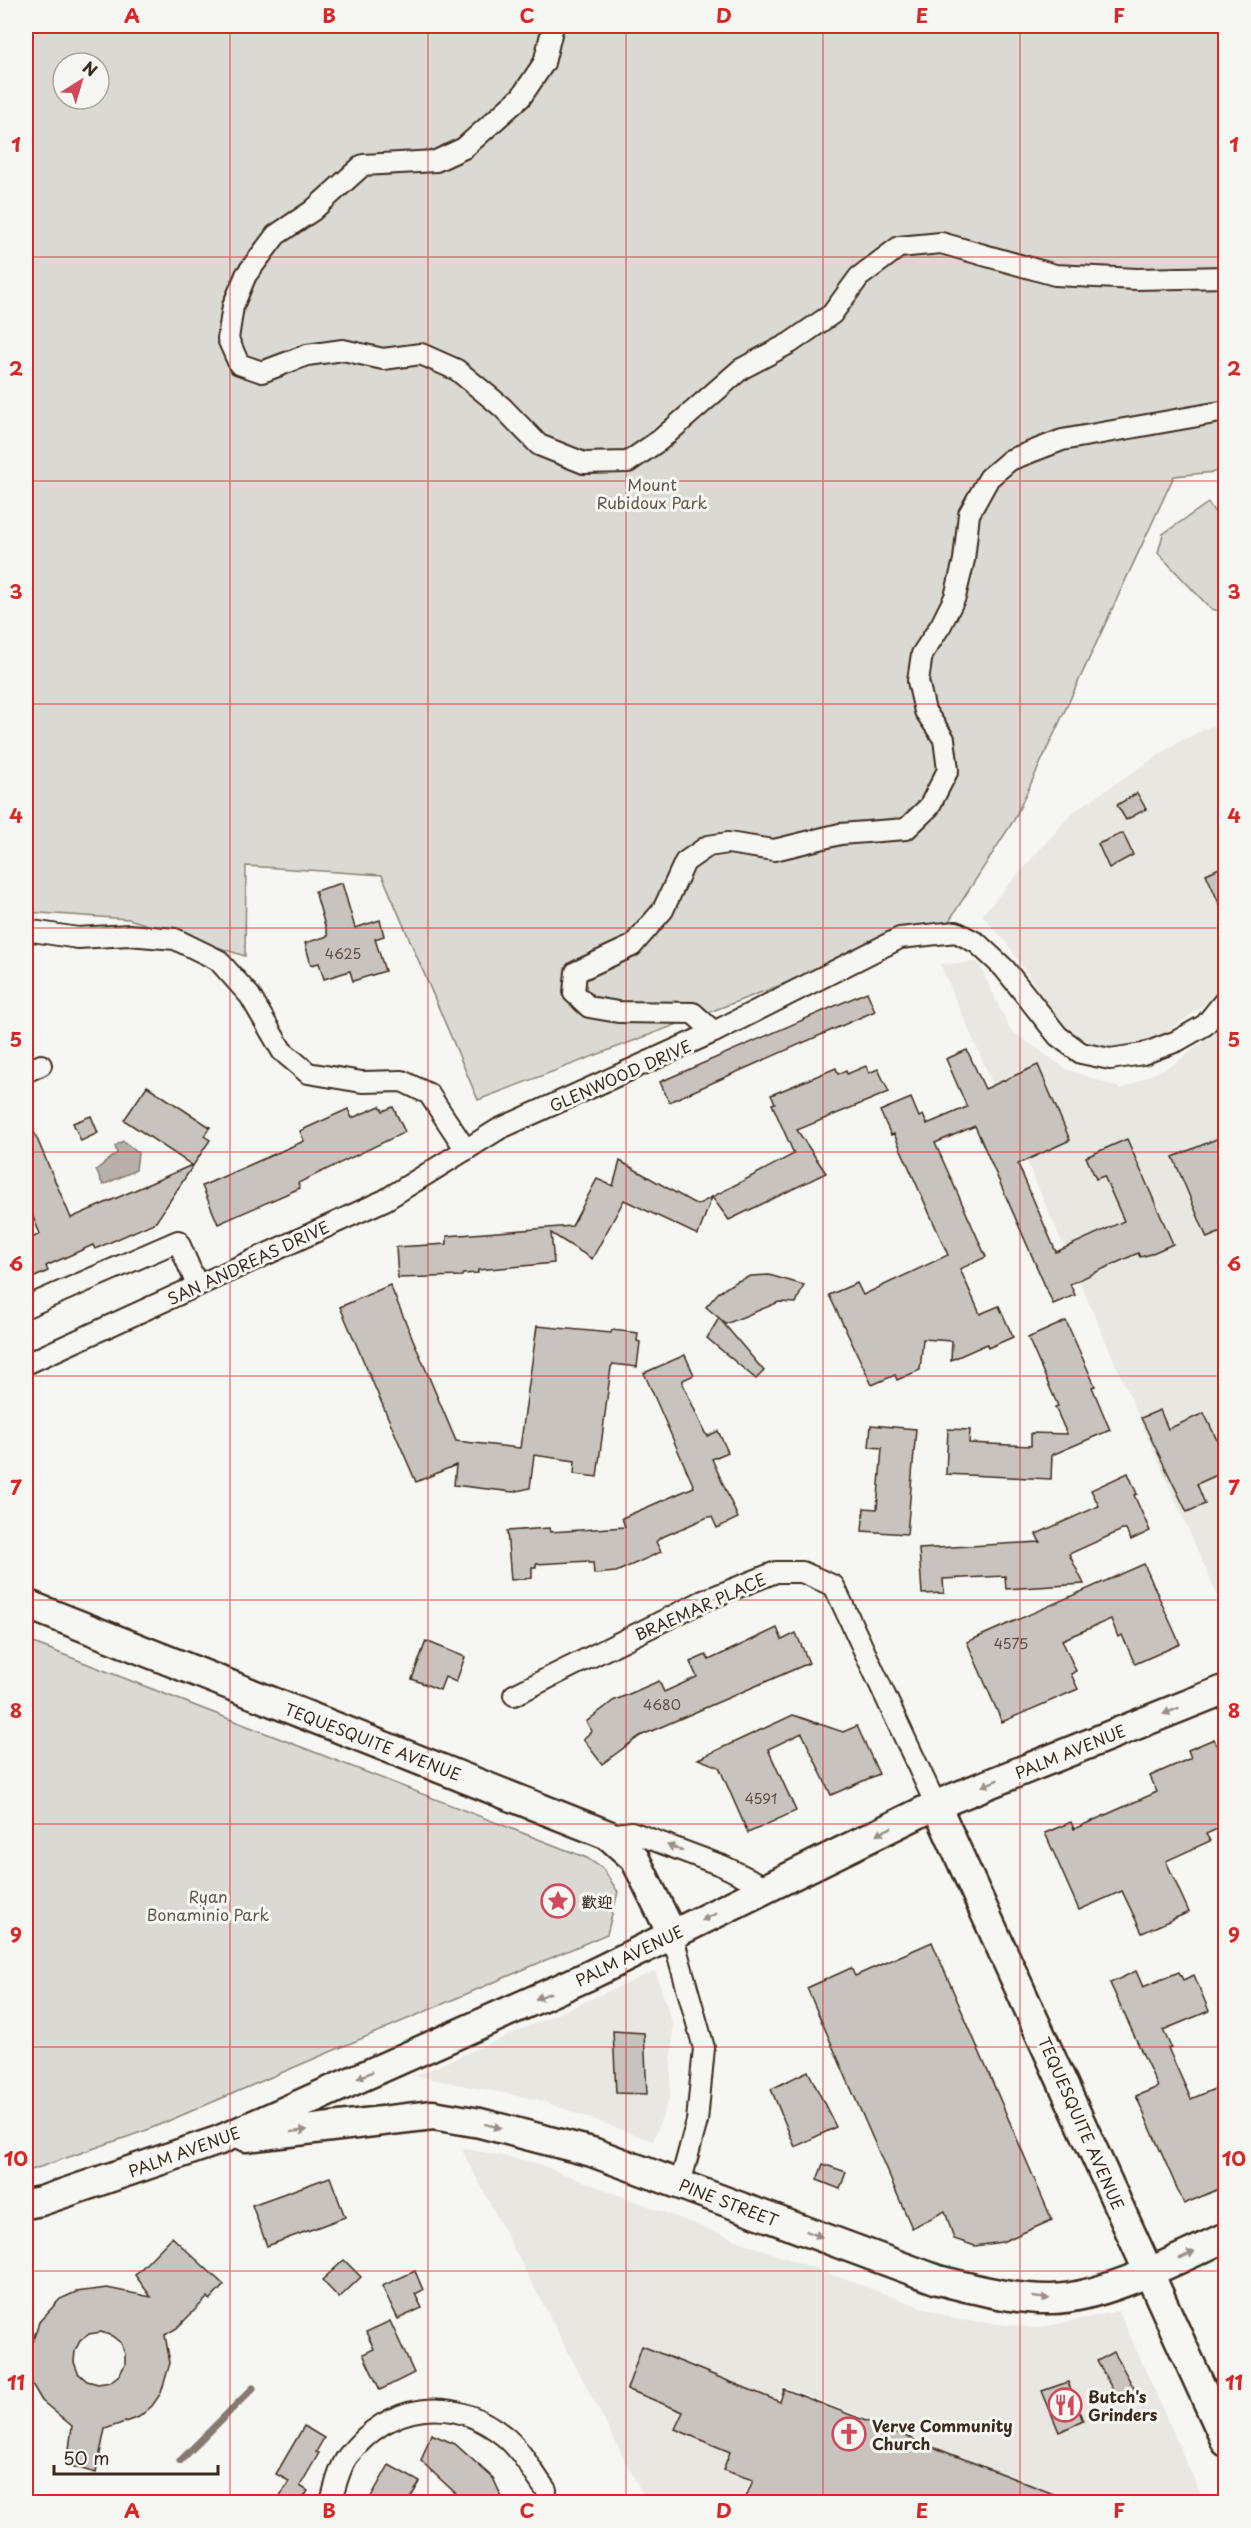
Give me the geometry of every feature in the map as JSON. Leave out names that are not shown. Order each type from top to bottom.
[{"type":"street","points":[[553,26],[544,63],[521,97],[464,148],[436,161],[363,165],[312,211],[276,235],[246,275],[233,306],[228,339],[239,364],[262,372],[307,355],[343,350],[383,359],[421,354],[457,370],[501,407],[539,445],[584,463],[628,462],[660,440],[741,369],[790,343],[832,314],[860,277],[899,247],[941,243],[1055,275],[1137,279],[1226,277]]},
{"type":"street","points":[[714,1032],[693,1013],[618,1012],[589,1007],[574,993],[576,972],[632,946],[663,910],[685,862],[708,846],[728,843],[774,850],[840,834],[906,829],[929,807],[948,770],[944,739],[925,711],[918,681],[922,654],[941,625],[955,597],[964,560],[969,514],[989,478],[1010,460],[1062,440],[1226,411]]},
{"type":"street","points":[[26,930],[78,938],[129,935],[175,939],[218,960],[250,996],[282,1051],[308,1073],[362,1082],[402,1081],[429,1094],[466,1150]]},
{"type":"street","name":"GLENWOOD DRIVE","points":[[466,1150],[499,1130],[714,1032],[900,938],[956,932],[977,943],[1004,968],[1058,1036],[1081,1053],[1110,1059],[1143,1054],[1177,1041],[1205,1025],[1226,999]]},
{"type":"street","name":"SAN ANDREAS DRIVE","points":[[26,1364],[385,1200],[466,1150]]},
{"type":"street","points":[[26,1307],[178,1241],[197,1285]]},
{"type":"street","name":"BRAEMAR PLACE","points":[[514,1695],[704,1601],[776,1572],[802,1572],[834,1586],[936,1805]]},
{"type":"street","name":"TEQUESQUITE AVENUE","points":[[26,1604],[608,1834],[635,1859],[672,1934]]},
{"type":"street","name":"PALM AVENUE","points":[[26,2204],[41,2201],[220,2140],[588,1976],[936,1805],[1226,1689]]},
{"type":"street","name":"TEQUESQUITE AVENUE","points":[[936,1805],[1226,2442]]},
{"type":"street","points":[[608,1834],[632,1832],[723,1866],[768,1888]]},
{"type":"street","points":[[672,1934],[704,2048],[698,2121],[680,2184]]},
{"type":"street","name":"PINE STREET","points":[[220,2140],[433,2115],[480,2123],[581,2148],[938,2280],[994,2293],[1052,2299],[1080,2295],[1149,2272],[1226,2237]]},
{"type":"street","points":[[331,2502],[347,2457],[369,2433],[394,2418],[421,2409],[447,2409],[471,2414],[506,2437],[546,2490]]},
{"type":"shaded area","points":[[1225,719],[1226,980],[1211,1000],[1160,1037],[1127,1048],[1098,1048],[1063,1027],[1006,942],[982,915],[1073,812],[1177,743]]},
{"type":"shaded area","points":[[978,962],[1010,1030],[1066,1069],[1122,1089],[1176,1063],[1225,1025],[1225,1613],[940,964]]},
{"type":"shaded area","points":[[123,1141],[138,1153],[136,1170],[103,1185],[96,1170],[117,1153],[115,1146]]},
{"type":"shaded area","points":[[655,1971],[673,2026],[670,2095],[653,2141],[539,2100],[415,2076]]},
{"type":"shaded area","points":[[461,2148],[533,2162],[752,2246],[957,2320],[1038,2328],[1119,2311],[1204,2502],[905,2502],[928,2443],[783,2386],[742,2502],[647,2502]]},
{"type":"green space","name":"Mount Rubidoux Park","points":[[26,26],[1225,26],[1225,471],[1174,476],[1014,820],[949,921],[478,1100],[382,875],[246,866],[245,956],[129,919],[26,912]]},
{"type":"green space","points":[[1208,503],[1225,526],[1225,612],[1211,609],[1158,553],[1163,534]]},
{"type":"green space","name":"Ryan Bonaminio Park","points":[[26,1640],[587,1858],[603,1869],[618,1892],[607,1934],[147,2130],[26,2172]]},
{"type":"building","points":[[1137,793],[1146,809],[1126,820],[1117,805]]},
{"type":"building","points":[[1123,833],[1133,855],[1109,868],[1098,844]]},
{"type":"building","points":[[1226,865],[1226,919],[1206,874]]},
{"type":"building","points":[[342,883],[355,928],[380,920],[384,936],[375,939],[385,971],[353,981],[350,971],[324,979],[319,963],[311,965],[305,943],[328,936],[315,891]]},
{"type":"building","points":[[867,992],[875,1011],[669,1102],[660,1082]]},
{"type":"building","points":[[967,1050],[985,1089],[1038,1065],[1070,1140],[1018,1164],[1056,1252],[1124,1221],[1104,1176],[1096,1179],[1086,1157],[1127,1139],[1173,1244],[1148,1255],[1140,1257],[1138,1253],[1070,1284],[1075,1295],[1053,1304],[975,1126],[935,1143],[986,1257],[960,1269],[980,1314],[999,1306],[1013,1337],[988,1348],[987,1344],[951,1360],[952,1341],[923,1339],[920,1370],[897,1380],[895,1375],[872,1385],[829,1295],[857,1283],[863,1295],[948,1255],[894,1134],[891,1135],[880,1111],[911,1098],[919,1117],[923,1115],[927,1124],[967,1107],[946,1059]]},
{"type":"building","points":[[866,1066],[869,1073],[878,1069],[889,1092],[797,1130],[826,1173],[729,1220],[712,1197],[794,1154],[772,1104],[775,1103],[771,1095],[836,1068],[838,1074],[846,1071],[847,1074]]},
{"type":"building","points":[[147,1086],[210,1127],[204,1136],[210,1140],[156,1222],[95,1249],[93,1245],[46,1266],[48,1271],[26,1281],[26,1241],[40,1234],[26,1200],[26,1113],[71,1218],[192,1165],[124,1120]]},
{"type":"building","points":[[380,1106],[383,1111],[393,1107],[405,1132],[298,1183],[300,1188],[218,1224],[202,1186],[304,1141],[300,1131],[348,1109],[352,1118]]},
{"type":"building","points":[[91,1116],[98,1133],[81,1141],[73,1123]]},
{"type":"building","points":[[1226,1135],[1226,1230],[1207,1238],[1173,1157]]},
{"type":"building","points":[[620,1161],[697,1205],[712,1197],[698,1235],[624,1200],[592,1259],[551,1233],[554,1263],[478,1270],[478,1273],[462,1276],[398,1278],[396,1247],[447,1244],[447,1236],[572,1226],[597,1179],[613,1186]]},
{"type":"building","points":[[769,1275],[804,1285],[796,1303],[779,1302],[726,1324],[706,1307],[718,1293],[735,1282],[751,1276]]},
{"type":"building","points":[[390,1285],[456,1441],[520,1448],[537,1326],[611,1333],[612,1330],[638,1333],[637,1341],[640,1342],[637,1367],[613,1364],[611,1367],[597,1477],[574,1474],[575,1461],[534,1455],[530,1488],[513,1492],[454,1485],[456,1465],[416,1482],[340,1307]]},
{"type":"building","points":[[719,1318],[764,1371],[756,1379],[707,1338]]},
{"type":"building","points":[[1066,1321],[1095,1386],[1092,1387],[1110,1430],[1052,1455],[1051,1479],[946,1474],[948,1429],[970,1430],[969,1443],[1031,1446],[1031,1433],[1067,1434],[1055,1407],[1058,1406],[1028,1338]]},
{"type":"building","points":[[685,1355],[694,1375],[683,1380],[683,1384],[705,1433],[708,1436],[718,1431],[728,1452],[712,1459],[738,1518],[717,1528],[712,1517],[708,1517],[660,1538],[656,1542],[661,1552],[616,1572],[594,1574],[593,1563],[589,1561],[536,1564],[536,1567],[532,1567],[532,1578],[511,1580],[507,1531],[549,1528],[550,1532],[625,1527],[622,1518],[694,1487],[644,1373]]},
{"type":"building","points":[[1160,1410],[1168,1429],[1204,1413],[1226,1459],[1226,1471],[1197,1484],[1205,1504],[1187,1512],[1141,1418]]},
{"type":"building","points":[[871,1425],[916,1429],[907,1534],[862,1531],[864,1508],[877,1509],[882,1448],[869,1447]]},
{"type":"building","points":[[1128,1473],[1137,1494],[1134,1495],[1150,1531],[1131,1540],[1126,1530],[1122,1530],[1069,1554],[1084,1584],[1006,1589],[1005,1576],[943,1579],[944,1593],[922,1594],[919,1549],[1040,1542],[1036,1534],[1099,1506],[1091,1490]]},
{"type":"building","points":[[1144,1564],[1180,1644],[1135,1664],[1122,1635],[1118,1637],[1111,1619],[1062,1640],[1076,1671],[1071,1674],[1078,1689],[1002,1722],[967,1642]]},
{"type":"building","points":[[777,1628],[782,1640],[796,1633],[809,1663],[640,1736],[602,1764],[583,1739],[592,1731],[586,1722],[613,1701],[659,1681],[664,1692],[697,1677],[690,1662],[706,1655],[709,1660]]},
{"type":"building","points":[[426,1641],[465,1657],[456,1682],[445,1677],[440,1690],[412,1679]]},
{"type":"building","points":[[793,1715],[843,1732],[857,1726],[879,1774],[831,1795],[802,1733],[768,1749],[796,1811],[748,1833],[719,1767],[698,1759]]},
{"type":"building","points":[[1214,1739],[1226,1765],[1226,1825],[1206,1834],[1210,1841],[1166,1861],[1189,1912],[1142,1933],[1122,1891],[1079,1910],[1045,1833],[1071,1822],[1074,1829],[1157,1792],[1150,1776],[1191,1758],[1188,1750]]},
{"type":"building","points":[[932,1942],[1052,2220],[1002,2242],[975,2246],[954,2239],[945,2211],[912,2228],[807,1988],[851,1968],[855,1976]]},
{"type":"building","points":[[1136,1971],[1143,1987],[1179,1972],[1183,1980],[1194,1975],[1209,2011],[1163,2030],[1171,2047],[1168,2048],[1191,2099],[1226,2084],[1226,2186],[1184,2204],[1136,2096],[1158,2087],[1110,1983]]},
{"type":"building","points":[[613,2031],[644,2033],[647,2094],[616,2093]]},
{"type":"building","points":[[808,2071],[836,2127],[795,2147],[771,2089]]},
{"type":"building","points":[[823,2164],[846,2172],[840,2189],[817,2180]]},
{"type":"building","points":[[330,2177],[345,2217],[267,2246],[252,2205]]},
{"type":"building","points":[[172,2237],[224,2285],[210,2300],[208,2297],[177,2328],[165,2335],[170,2363],[161,2393],[152,2406],[139,2417],[105,2429],[96,2473],[67,2465],[72,2426],[42,2401],[32,2384],[29,2352],[39,2322],[60,2299],[76,2292],[107,2288],[151,2297],[135,2275]],"holes":[[[101,2332],[121,2343],[125,2354],[125,2365],[119,2375],[110,2382],[98,2384],[87,2381],[78,2373],[74,2362],[75,2351],[80,2341],[89,2334]]]},
{"type":"building","points":[[344,2260],[361,2277],[339,2298],[322,2280]]},
{"type":"building","points":[[415,2271],[423,2290],[415,2294],[422,2308],[398,2319],[382,2286]]},
{"type":"building","points":[[390,2321],[414,2373],[380,2390],[363,2354],[374,2349],[366,2332]]},
{"type":"building","points":[[642,2346],[780,2402],[784,2389],[1074,2502],[744,2502],[753,2480],[723,2470],[730,2452],[675,2429],[683,2412],[627,2389]]},
{"type":"building","points":[[1114,2352],[1136,2392],[1119,2401],[1097,2361]]},
{"type":"building","points":[[1068,2382],[1083,2421],[1059,2432],[1042,2391]]},
{"type":"building","points":[[304,2426],[324,2438],[316,2452],[319,2453],[300,2486],[308,2491],[301,2502],[290,2502],[280,2497],[289,2481],[276,2474]]},
{"type":"building","points":[[431,2434],[455,2444],[493,2478],[504,2502],[465,2502],[421,2461]]},
{"type":"building","points":[[389,2465],[420,2482],[408,2502],[368,2502]]},
{"type":"waterway","points":[[180,2461],[253,2388]]},
{"type":"place","name":"歡迎","points":[[558,1901]]},
{"type":"place","name":"Butch's Grinders","points":[[1065,2405]]},
{"type":"place","name":"Verve Community Church","points":[[849,2434]]}]
